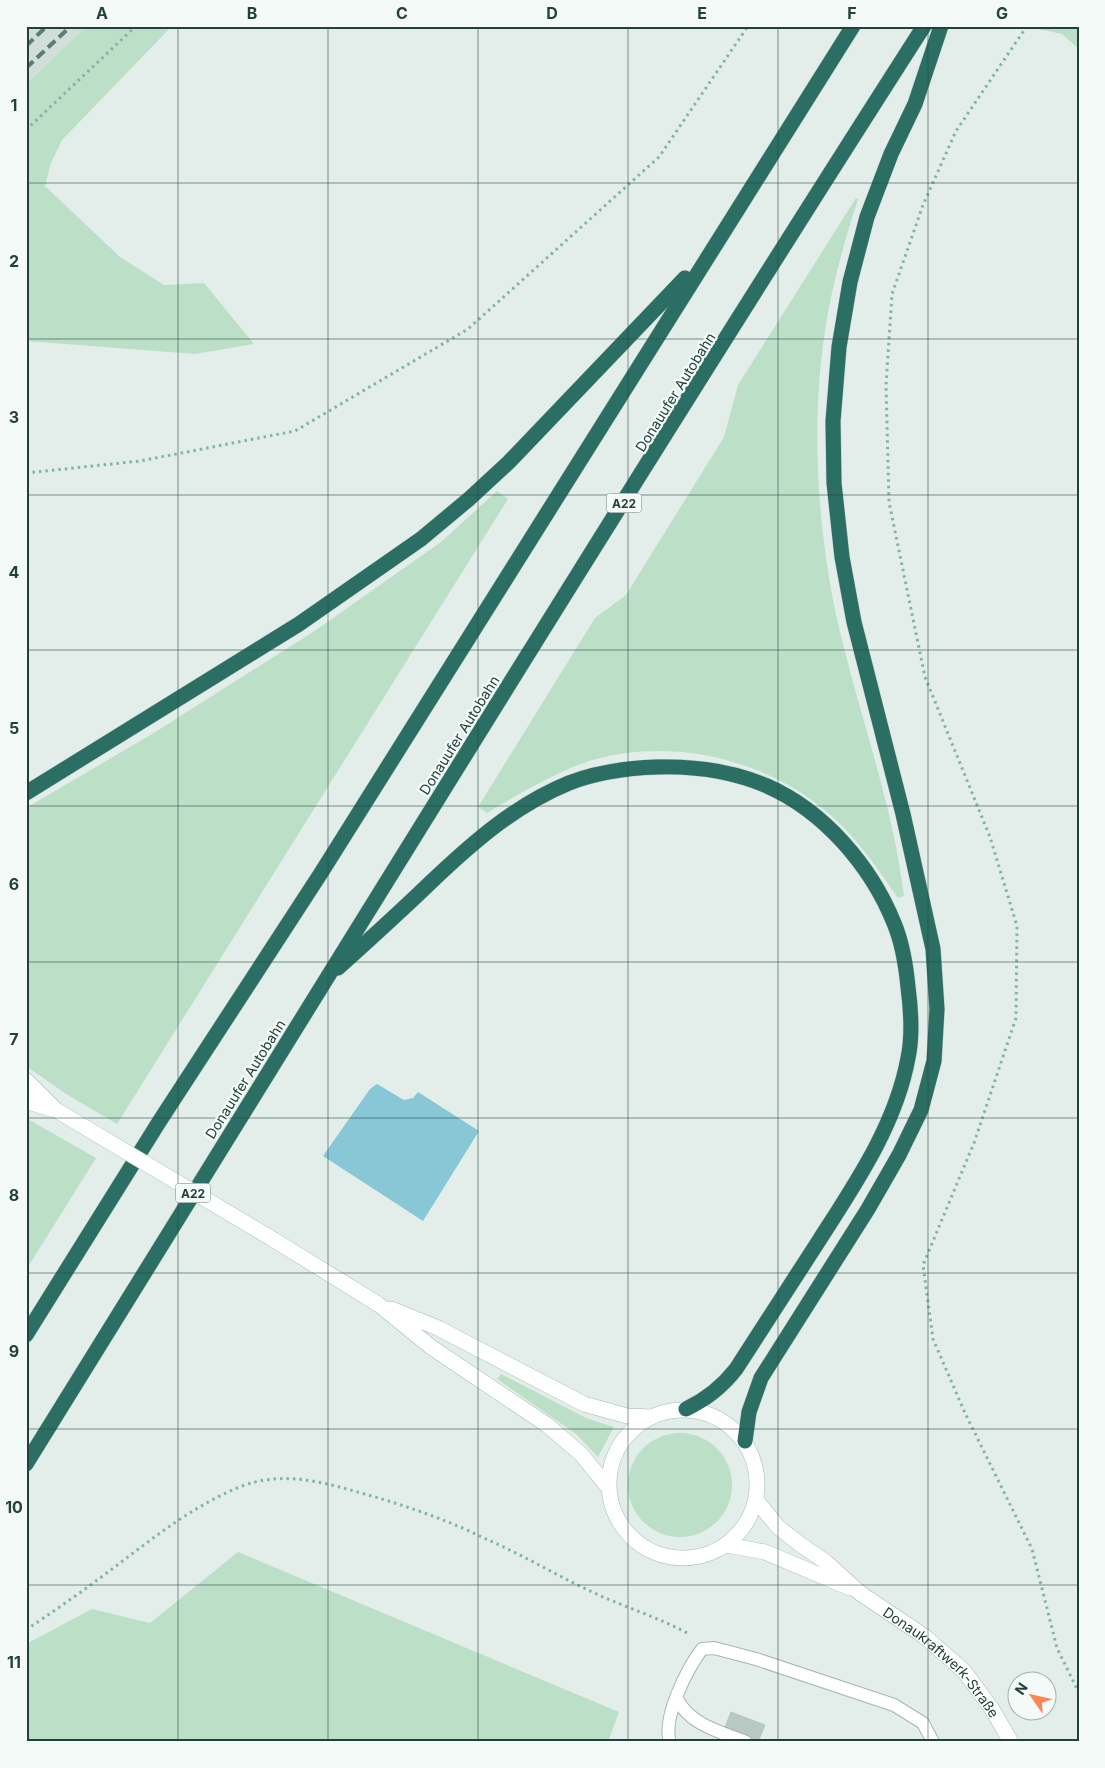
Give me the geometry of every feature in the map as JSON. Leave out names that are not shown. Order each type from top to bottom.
[{"type":"highway","points":[[26,1334],[159,1122],[321,874],[708,253],[853,26]]},
{"type":"highway","name":"Donauufer Autobahn","points":[[26,1464],[324,981],[819,190],[924,26]]},
{"type":"highway","points":[[745,1442],[749,1412],[761,1378],[868,1209],[899,1155],[921,1110],[934,1061],[937,1010],[933,949],[903,814],[854,622],[842,558],[834,484],[833,421],[839,347],[848,291],[867,217],[891,154],[914,104],[941,26]]},
{"type":"highway","points":[[26,793],[299,624],[421,539],[469,500],[509,462],[708,253]]},
{"type":"highway","points":[[324,981],[461,852],[496,824],[534,800],[571,782],[606,772],[641,767],[682,766],[727,772],[768,787],[808,810],[845,845],[875,884],[895,924],[906,969],[911,1010],[909,1056],[896,1103],[872,1153],[836,1214],[736,1369],[724,1385],[706,1399],[686,1409]]},
{"type":"main road","points":[[26,1080],[56,1110]]},
{"type":"main road","points":[[26,1101],[56,1110],[378,1304],[430,1347],[565,1439],[596,1470],[608,1487]]},
{"type":"main road","points":[[378,1304],[438,1328],[584,1404],[627,1416],[651,1417]]},
{"type":"main road","points":[[686,1409],[709,1414],[729,1425],[745,1442],[754,1459],[758,1479],[756,1500],[750,1517],[740,1532],[727,1545],[707,1555],[684,1559],[661,1556],[640,1546],[624,1530],[612,1510],[608,1487],[611,1466],[619,1446],[633,1429],[651,1417],[668,1411],[686,1409]]},
{"type":"main road","name":"Donaukraftwerk-Straße","points":[[756,1500],[778,1527],[826,1562],[860,1593],[924,1636],[964,1672],[992,1709],[1011,1742]]},
{"type":"main road","name":"Donaukraftwerk-Straße","points":[[727,1545],[765,1552],[860,1593]]},
{"type":"lane","points":[[670,1742],[667,1729],[691,1664],[702,1649],[714,1648],[756,1659],[894,1705],[922,1724],[933,1742]]},
{"type":"lane","points":[[677,1699],[682,1709],[690,1717],[705,1726],[746,1742]]},
{"type":"path","points":[[26,130],[136,26]]},
{"type":"path","points":[[26,473],[140,461],[295,430],[468,329],[659,157],[748,26]]},
{"type":"path","points":[[1027,26],[956,131],[923,205],[892,294],[886,385],[889,502],[926,677],[990,837],[1017,926],[1016,1018],[974,1143],[923,1265],[933,1340],[965,1413],[1032,1549],[1057,1648],[1079,1693]]},
{"type":"path","points":[[26,1630],[158,1533],[200,1506],[243,1486],[274,1479],[300,1478],[335,1485],[381,1499],[483,1537],[593,1592],[673,1625],[690,1634],[702,1649]]},
{"type":"shaded area","points":[[26,26],[87,26],[26,84]]},
{"type":"green space","points":[[87,26],[172,26],[62,140],[51,163],[45,186],[120,257],[164,285],[204,283],[254,344],[195,354],[26,341],[26,84]]},
{"type":"green space","points":[[1034,26],[1079,26],[1079,49],[1062,34],[1033,28]]},
{"type":"green space","points":[[856,198],[858,199],[832,292],[826,324],[818,400],[818,478],[821,518],[832,595],[848,665],[892,829],[904,896],[898,898],[854,839],[837,821],[811,799],[781,781],[749,767],[715,757],[680,752],[645,751],[611,756],[566,770],[487,813],[478,807],[595,618],[626,595],[724,437],[738,385]]},
{"type":"green space","points":[[497,491],[508,499],[117,1124],[66,1094],[26,1066],[26,808],[157,731],[316,630],[441,542]]},
{"type":"green space","points":[[26,1118],[96,1158],[26,1270]]},
{"type":"green space","points":[[501,1374],[586,1418],[614,1427],[598,1457],[576,1434],[497,1379]]},
{"type":"green space","points":[[680,1433],[700,1437],[717,1448],[728,1465],[732,1485],[728,1505],[717,1522],[700,1533],[680,1537],[660,1533],[643,1522],[632,1505],[628,1485],[632,1465],[643,1448],[660,1437]]},
{"type":"green space","points":[[238,1552],[619,1712],[608,1742],[26,1742],[26,1644],[92,1609],[150,1623]]},
{"type":"water","points":[[377,1084],[404,1100],[413,1098],[418,1092],[479,1131],[423,1221],[323,1156],[370,1089]]},
{"type":"building","points":[[731,1712],[765,1725],[758,1742],[719,1742]]},
{"type":"railway","points":[[26,46],[47,26]]},
{"type":"railway","points":[[26,68],[71,26]]}]
